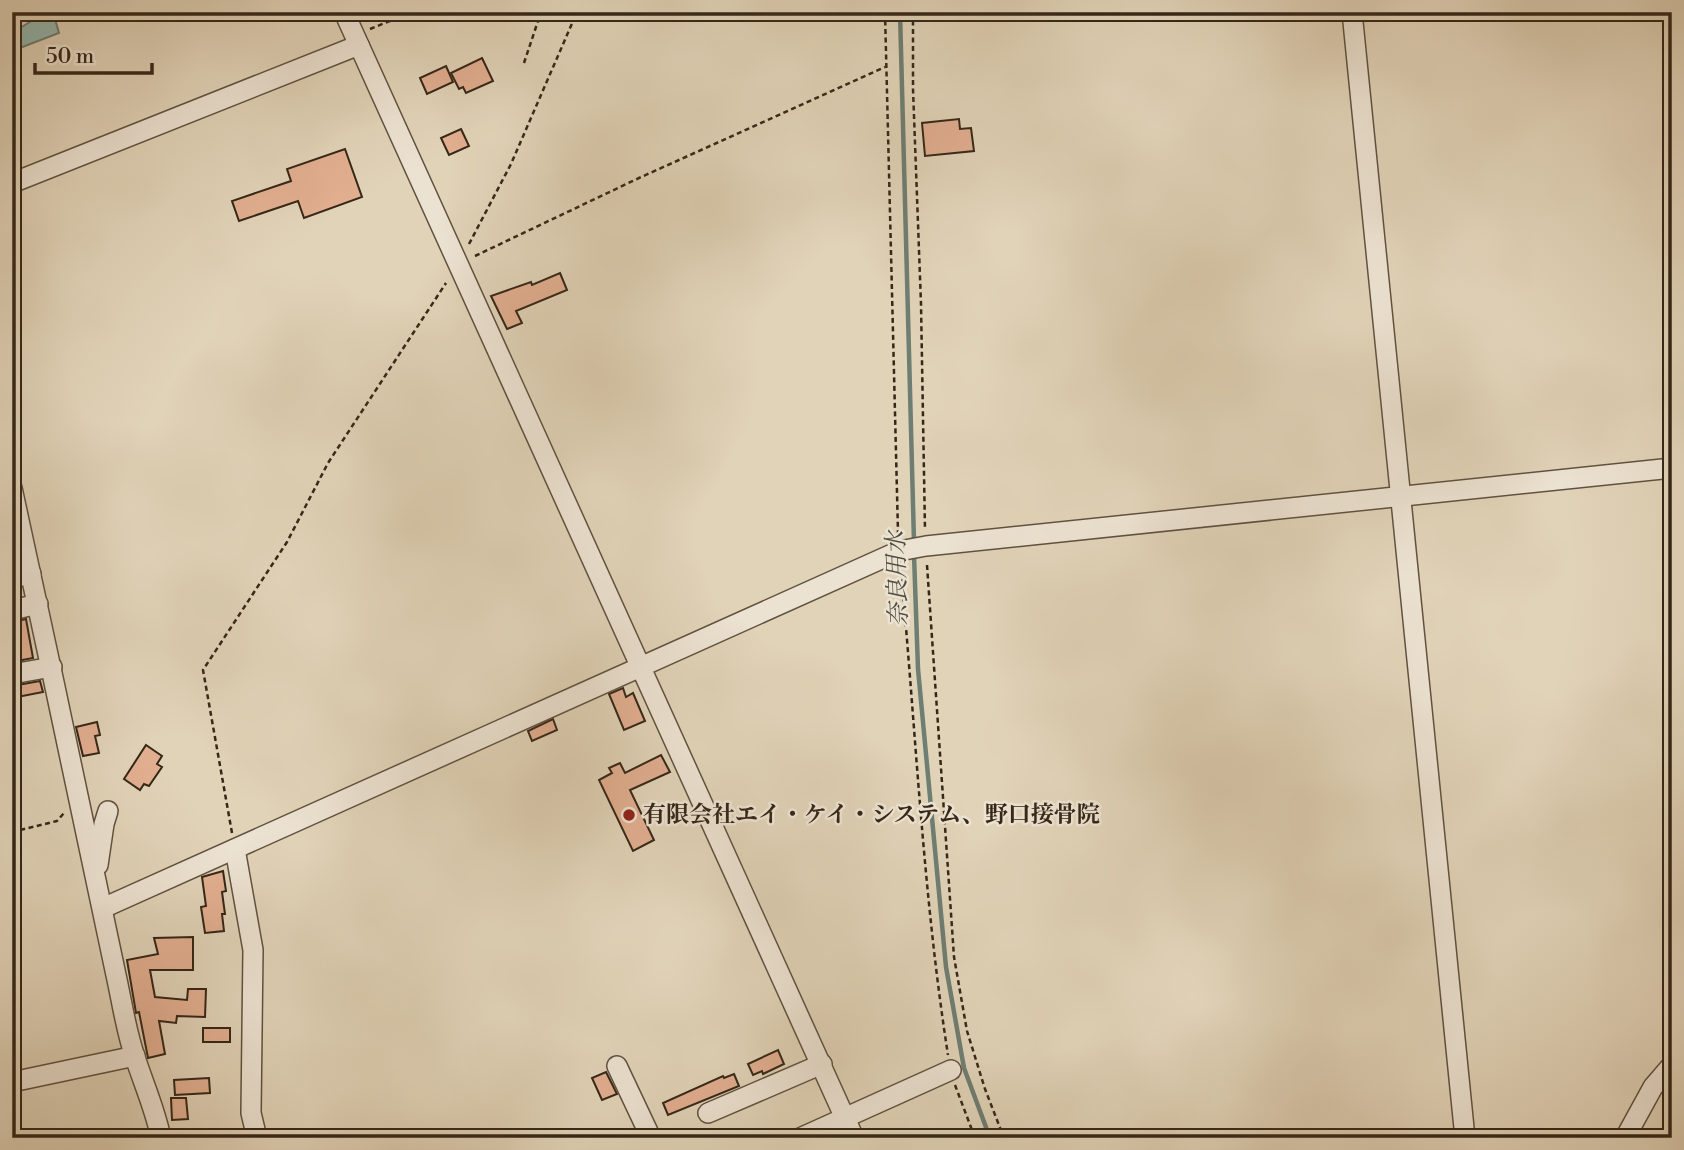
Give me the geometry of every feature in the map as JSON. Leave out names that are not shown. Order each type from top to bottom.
[{"type":"street","points":[[344,12],[854,1138]]},
{"type":"street","points":[[1352,12],[1465,1138]]},
{"type":"street","points":[[12,183],[356,41]]},
{"type":"street","points":[[103,908],[899,551],[1672,468]]},
{"type":"street","points":[[12,488],[22,576],[38,604],[77,798],[97,876],[135,1056],[152,1101],[161,1138]]},
{"type":"street","points":[[12,610],[38,604]]},
{"type":"street","points":[[12,674],[52,667]]},
{"type":"street","points":[[97,876],[108,811]]},
{"type":"street","points":[[234,849],[253,950],[251,1113],[257,1138]]},
{"type":"street","points":[[12,1082],[135,1056]]},
{"type":"street","points":[[708,1113],[822,1064]]},
{"type":"street","points":[[1625,1138],[1653,1087],[1672,1065]]},
{"type":"street","points":[[617,1066],[651,1138]]},
{"type":"street","points":[[800,1138],[951,1070]]},
{"type":"path","points":[[356,41],[412,12]]},
{"type":"path","points":[[524,63],[541,12]]},
{"type":"path","points":[[234,849],[203,670],[287,542],[328,463],[458,264],[511,163],[577,12]]},
{"type":"path","points":[[885,12],[899,551],[919,795],[941,1012],[951,1070],[975,1138]]},
{"type":"path","points":[[913,12],[926,546],[954,957],[967,1031],[1004,1138]]},
{"type":"path","points":[[458,264],[639,178],[885,67]]},
{"type":"path","points":[[12,832],[57,821],[77,798]]},
{"type":"water","points":[[46,12],[53,12],[59,33],[12,51],[12,33]]},
{"type":"building","points":[[482,58],[493,81],[466,93],[463,87],[459,89],[451,73]]},
{"type":"building","points":[[446,66],[453,82],[427,94],[420,78]]},
{"type":"building","points":[[959,119],[960,129],[971,128],[974,151],[925,156],[922,123]]},
{"type":"building","points":[[461,129],[469,146],[449,155],[441,138]]},
{"type":"building","points":[[345,149],[362,197],[304,218],[298,201],[239,221],[232,201],[291,181],[287,169]]},
{"type":"building","points":[[560,273],[567,290],[516,311],[522,323],[507,329],[491,296],[531,282],[532,285]]},
{"type":"building","points":[[26,619],[33,658],[12,662],[12,642],[16,641],[12,622]]},
{"type":"building","points":[[40,681],[43,692],[12,698],[12,686]]},
{"type":"building","points":[[623,688],[626,697],[633,693],[645,721],[624,730],[609,694]]},
{"type":"building","points":[[553,719],[557,730],[532,741],[528,731]]},
{"type":"building","points":[[97,722],[100,735],[95,736],[99,753],[83,756],[76,727]]},
{"type":"building","points":[[146,745],[162,756],[157,764],[162,767],[149,786],[144,784],[140,790],[124,779]]},
{"type":"building","name":"有限会社エイ・ケイ・システム、野口接骨院","points":[[661,755],[670,772],[630,790],[654,840],[633,851],[599,780],[612,773],[609,768],[620,763],[625,773]]},
{"type":"building","points":[[223,871],[226,891],[222,892],[224,931],[205,933],[201,907],[206,906],[202,877]]},
{"type":"building","points":[[193,937],[193,970],[150,970],[155,997],[187,1000],[188,989],[206,989],[205,1017],[177,1016],[176,1023],[159,1021],[165,1054],[148,1058],[139,1012],[136,1013],[127,960],[158,954],[154,938]]},
{"type":"building","points":[[203,1028],[230,1028],[230,1042],[203,1042]]},
{"type":"building","points":[[778,1050],[784,1064],[763,1074],[762,1071],[753,1075],[748,1064]]},
{"type":"building","points":[[606,1072],[617,1094],[602,1100],[592,1078]]},
{"type":"building","points":[[734,1074],[739,1086],[668,1115],[663,1103],[723,1076],[724,1078]]},
{"type":"building","points":[[209,1078],[210,1093],[175,1095],[174,1080]]},
{"type":"building","points":[[171,1098],[186,1098],[188,1119],[172,1120]]},
{"type":"waterway","name":"奈良用水","points":[[900,12],[914,542]]},
{"type":"waterway","name":"奈良用水","points":[[914,555],[918,669],[946,967],[964,1068],[990,1138]]},
{"type":"place","name":"有限会社エイ・ケイ・システム、野口接骨院","points":[[629,815]]}]
